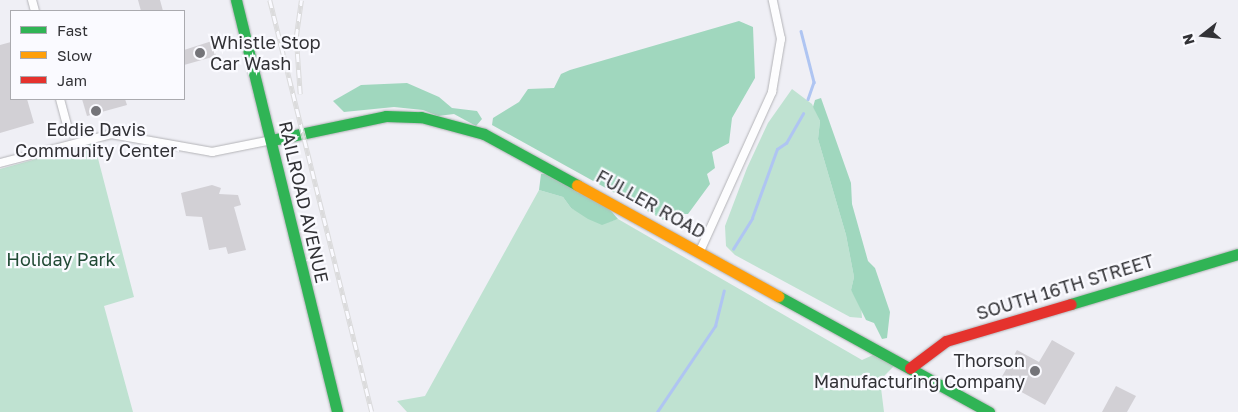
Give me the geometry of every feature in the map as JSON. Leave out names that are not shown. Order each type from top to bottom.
[{"type":"street","name":"RAILROAD AVENUE","points":[[236,0],[272,140],[337,412]]},
{"type":"street","points":[[700,251],[772,92],[781,39],[773,0]]},
{"type":"street","points":[[60,100],[69,133]]},
{"type":"street","name":"FULLER ROAD","points":[[272,140],[370,118],[404,116],[447,122],[505,144],[989,412]]},
{"type":"street","points":[[0,163],[111,134],[212,152],[272,140]]},
{"type":"street","name":"SOUTH 16TH STREET","points":[[910,368],[946,341],[1238,254]]},
{"type":"green space","points":[[739,21],[753,27],[755,78],[732,118],[729,143],[712,152],[715,168],[707,174],[710,184],[688,214],[673,214],[669,223],[492,125],[493,118],[519,102],[528,89],[554,88],[561,74],[570,70]]},
{"type":"green space","points":[[407,83],[439,97],[452,108],[477,111],[482,119],[476,126],[454,114],[438,116],[423,110],[394,107],[344,112],[333,101],[361,85]]},
{"type":"green space","points":[[792,89],[812,104],[820,121],[818,139],[846,235],[854,277],[851,290],[861,305],[862,318],[850,317],[735,255],[726,246],[725,226],[747,168],[768,123]]},
{"type":"green space","points":[[821,98],[851,183],[852,204],[868,261],[875,268],[890,312],[887,338],[882,339],[874,323],[866,320],[851,290],[854,277],[846,235],[818,139],[820,121],[813,107],[815,100]]},
{"type":"green space","name":"Holiday Park","points":[[94,143],[134,297],[104,306],[133,412],[0,412],[0,169]]},
{"type":"green space","points":[[541,174],[551,174],[606,205],[618,219],[602,225],[588,219],[571,208],[563,197],[539,190]]},
{"type":"green space","points":[[539,190],[563,197],[571,208],[602,224],[618,219],[862,360],[873,355],[894,366],[880,380],[884,412],[407,412],[397,401],[425,396]]},
{"type":"building","points":[[138,0],[160,0],[163,10],[141,10]]},
{"type":"building","name":"Whistle Stop Car Wash","points":[[212,41],[216,56],[185,65],[185,50]]},
{"type":"building","points":[[10,42],[10,100],[27,100],[34,123],[0,133],[0,45]]},
{"type":"building","name":"Eddie Davis Community Center","points":[[82,100],[125,100],[127,105],[87,116]]},
{"type":"building","points":[[212,185],[221,188],[219,194],[238,195],[241,205],[234,207],[246,250],[228,254],[226,247],[209,250],[202,217],[186,216],[181,193]]},
{"type":"building","name":"Thorson Manufacturing Company","points":[[1052,340],[1075,353],[1045,405],[1000,380],[1017,350],[1039,362]]},
{"type":"building","points":[[1116,386],[1136,396],[1127,412],[1102,412]]},
{"type":"waterway","points":[[801,31],[814,82],[808,99]]},
{"type":"waterway","points":[[733,249],[752,218],[777,149],[786,143],[803,114]]},
{"type":"waterway","points":[[657,412],[715,326],[724,291]]},
{"type":"railway","points":[[270,0],[372,412]]},
{"type":"railway","points":[[300,94],[296,37],[301,0]]},
{"type":"traffic: fast","points":[[236,0],[337,412]]},
{"type":"traffic: fast","points":[[272,140],[386,116],[421,117],[484,134],[577,185]]},
{"type":"traffic: fast","points":[[1071,304],[1238,254]]},
{"type":"traffic: fast","points":[[778,296],[989,412]]},
{"type":"traffic: slow","points":[[577,185],[778,296]]},
{"type":"traffic: jam","points":[[910,368],[946,341],[1071,304]]},
{"type":"place","name":"Whistle Stop Car Wash","points":[[200,53]]},
{"type":"place","name":"Eddie Davis Community Center","points":[[96,111]]},
{"type":"place","name":"Thorson Manufacturing Company","points":[[1035,371]]}]
